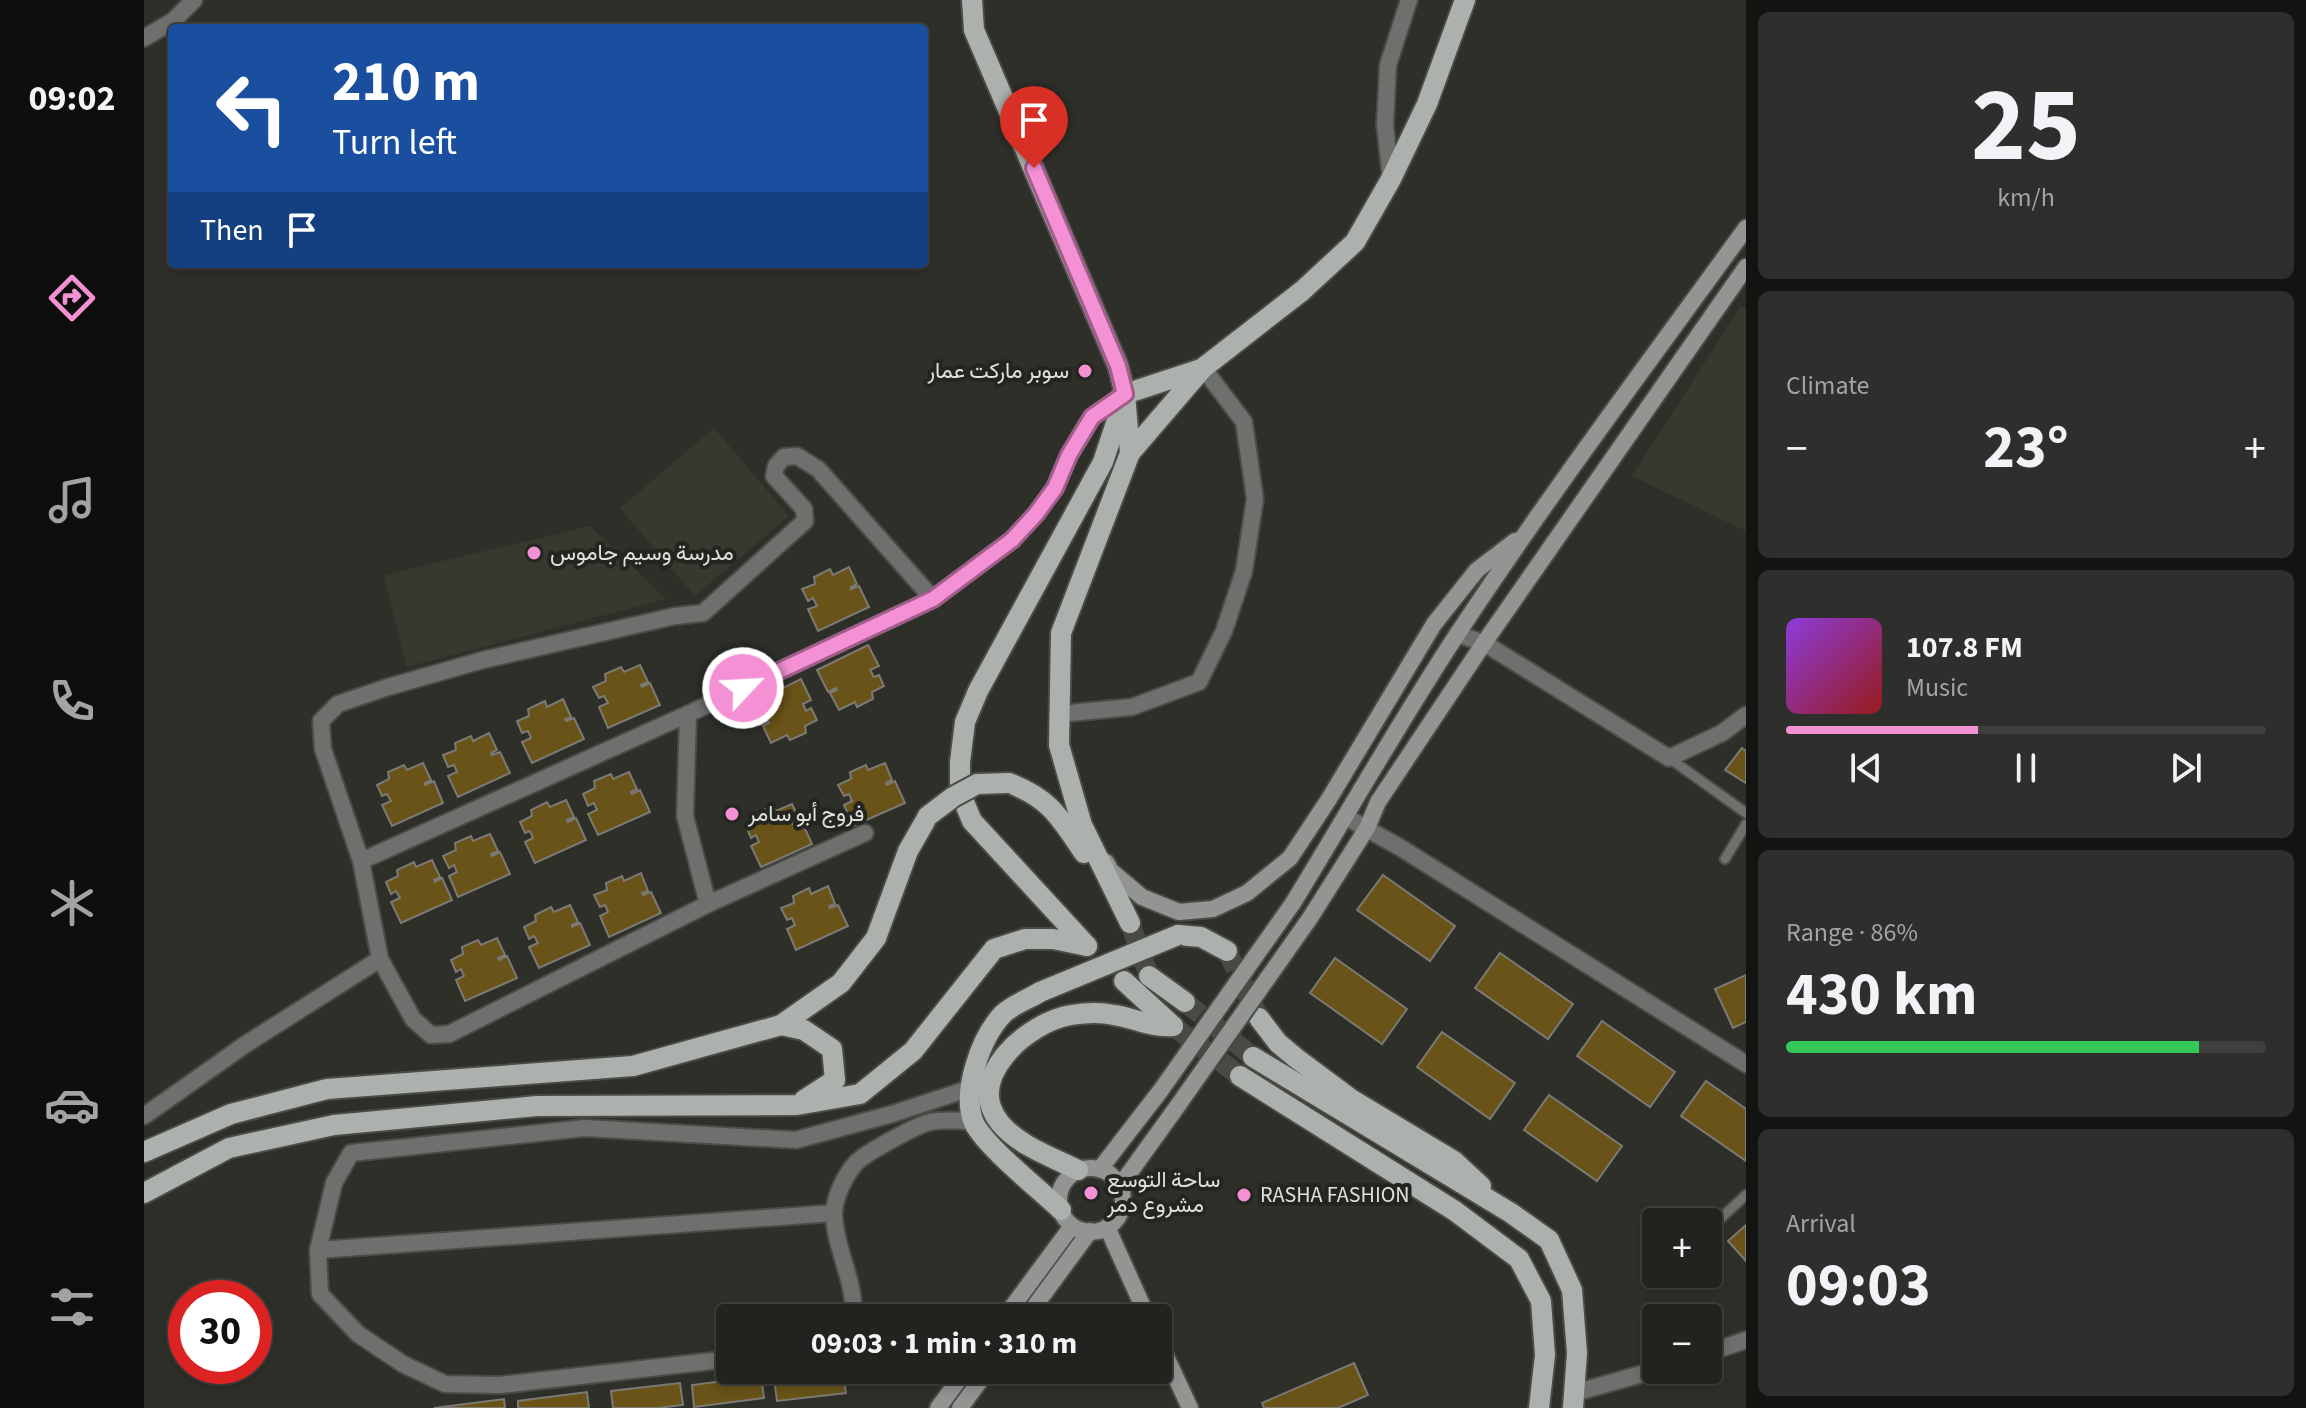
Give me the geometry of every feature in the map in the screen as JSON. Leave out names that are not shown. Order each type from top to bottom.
[{"type":"main road","points":[[972,0],[974,30],[1118,366],[1125,394],[1130,453]]},
{"type":"main road","points":[[144,1152],[231,1114],[327,1089],[633,1066],[781,1025],[841,983],[876,938],[908,851],[928,816],[977,784],[1009,783],[1032,792],[1054,809],[1126,916],[1082,825],[1059,745],[1061,633],[1130,453],[1203,368],[1302,291],[1355,242],[1391,179],[1427,104],[1465,0]]},
{"type":"main road","points":[[1125,394],[1203,368]]},
{"type":"main road","points":[[144,1193],[229,1148],[334,1125],[537,1106],[797,1105],[860,1094],[913,1051],[994,949],[1025,939],[1053,939],[1087,946],[972,821],[960,792],[960,762],[965,722],[978,691],[1103,462],[1125,394]]},
{"type":"main road","points":[[1067,1218],[985,1139],[973,1121],[968,1089],[975,1065],[1003,1013],[1040,992],[1178,935],[1201,937],[1227,951]]},
{"type":"main road","points":[[1149,976],[1185,1002]]},
{"type":"main road","points":[[1078,1170],[1023,1143],[999,1122],[988,1098],[992,1075],[1005,1055],[1037,1027],[1070,1015],[1112,1014],[1157,1027],[1173,1026],[1124,981]]},
{"type":"main road","points":[[1259,1018],[1278,1043],[1296,1058],[1351,1099],[1454,1161],[1511,1213]]},
{"type":"main road","points":[[781,1025],[804,1030],[832,1049],[835,1080],[797,1105]]},
{"type":"main road","points":[[1253,1057],[1511,1213],[1549,1240],[1572,1290],[1577,1353],[1574,1401]]},
{"type":"main road","points":[[1240,1076],[1455,1211],[1519,1259],[1541,1301],[1545,1355],[1539,1408]]},
{"type":"street","points":[[144,38],[173,21],[194,0]]},
{"type":"street","points":[[1391,179],[1385,125],[1388,65],[1409,0]]},
{"type":"street","points":[[1100,1169],[1161,1090],[1293,903],[1457,634],[1746,228]]},
{"type":"street","points":[[1120,1186],[1310,918],[1367,828],[1378,802],[1484,643],[1746,267]]},
{"type":"street","points":[[1059,714],[1132,707],[1199,682],[1224,631],[1244,571],[1255,499],[1244,422],[1203,368]]},
{"type":"street","points":[[361,861],[688,714],[933,599],[1012,540],[1055,488],[1069,455],[1092,417],[1125,394]]},
{"type":"street","points":[[865,833],[708,904],[449,1034],[431,1035],[413,1019],[380,959],[361,861],[323,749],[321,721],[338,704],[483,660],[675,616],[703,613],[805,521],[804,509],[774,476],[776,466],[784,457],[797,456],[818,469],[933,599]]},
{"type":"street","points":[[1082,825],[1111,871],[1142,897],[1179,912],[1213,909],[1247,893],[1290,858],[1434,624],[1477,570],[1529,530]]},
{"type":"street","points":[[1457,634],[1484,643],[1669,758],[1722,733],[1746,715]]},
{"type":"street","points":[[688,714],[685,816],[708,904]]},
{"type":"street","points":[[1346,817],[1746,1064]]},
{"type":"street","points":[[146,1114],[246,1044],[380,959]]},
{"type":"street","points":[[716,1361],[500,1385],[445,1384],[403,1364],[358,1334],[320,1294],[318,1250],[334,1183],[351,1153],[585,1128],[796,1140],[968,1089]]},
{"type":"street","points":[[855,1304],[840,1255],[834,1213],[840,1188],[856,1162],[932,1121],[973,1121]]},
{"type":"street","points":[[1013,1304],[1067,1218],[1060,1191],[1078,1170],[1100,1169],[1120,1186],[1123,1205],[1114,1222],[1098,1229],[1037,1304]]},
{"type":"street","points":[[318,1250],[834,1213]]},
{"type":"street","points":[[1067,1218],[1098,1229],[1140,1304]]},
{"type":"street","points":[[1722,1348],[1746,1340]]},
{"type":"street","points":[[1172,1369],[1190,1408]]},
{"type":"street","points":[[1574,1401],[1642,1375]]},
{"type":"street","points":[[938,1408],[956,1384]]},
{"type":"street","points":[[960,1408],[978,1384]]},
{"type":"lane","points":[[1669,758],[1746,813]]},
{"type":"lane","points":[[1725,859],[1746,824]]},
{"type":"lane","points":[[1722,1217],[1746,1195]]},
{"type":"shaded area","points":[[1741,306],[1746,308],[1746,531],[1632,476]]},
{"type":"shaded area","points":[[714,428],[789,516],[695,596],[620,508]]},
{"type":"shaded area","points":[[590,526],[666,599],[407,667],[384,575]]},
{"type":"building","points":[[849,567],[857,584],[851,589],[859,586],[869,607],[818,631],[808,609],[817,606],[813,598],[808,601],[802,589],[815,584],[814,577],[830,569],[833,575]]},
{"type":"building","points":[[868,645],[879,666],[870,670],[874,677],[879,675],[884,686],[872,692],[873,699],[857,707],[855,702],[839,710],[830,693],[836,688],[828,692],[817,670]]},
{"type":"building","points":[[640,665],[648,682],[642,687],[650,683],[660,705],[608,728],[599,707],[608,703],[604,696],[599,698],[593,687],[606,681],[605,674],[621,667],[624,672]]},
{"type":"building","points":[[801,679],[811,700],[803,704],[806,711],[811,708],[817,720],[805,726],[806,733],[790,740],[787,735],[771,743],[763,726],[768,721],[760,725],[750,704]]},
{"type":"building","points":[[563,699],[571,717],[566,721],[574,718],[584,739],[532,763],[522,742],[531,738],[528,731],[522,733],[517,721],[529,716],[528,709],[545,701],[547,707]]},
{"type":"building","points":[[489,733],[497,750],[492,755],[500,752],[510,773],[458,797],[448,776],[457,772],[454,765],[448,767],[443,755],[456,750],[455,743],[471,736],[473,741]]},
{"type":"building","points":[[1742,748],[1746,751],[1746,783],[1725,770]]},
{"type":"building","points":[[423,763],[431,780],[425,785],[434,781],[443,803],[392,826],[382,805],[391,801],[387,794],[382,796],[377,785],[389,779],[388,772],[404,765],[407,770]]},
{"type":"building","points":[[885,763],[892,780],[887,785],[895,781],[905,803],[853,826],[844,805],[852,801],[849,794],[844,796],[838,785],[851,779],[850,772],[866,765],[868,770]]},
{"type":"building","points":[[629,772],[637,789],[632,794],[640,790],[650,812],[598,835],[588,814],[597,810],[594,803],[588,806],[583,794],[595,788],[594,781],[611,774],[613,779]]},
{"type":"building","points":[[566,800],[574,817],[568,822],[576,818],[586,840],[535,863],[525,842],[533,838],[530,831],[525,833],[520,822],[532,816],[531,810],[547,802],[550,807]]},
{"type":"building","points":[[792,804],[800,821],[794,826],[802,822],[812,844],[761,867],[751,846],[759,842],[756,835],[751,838],[746,826],[758,820],[757,813],[773,806],[776,811]]},
{"type":"building","points":[[490,834],[498,851],[492,856],[500,852],[510,874],[458,897],[449,876],[457,872],[454,865],[449,868],[443,856],[456,850],[455,843],[471,836],[473,841]]},
{"type":"building","points":[[432,860],[440,877],[435,882],[442,878],[452,900],[401,923],[391,902],[400,898],[396,891],[391,894],[386,882],[398,876],[397,870],[414,862],[416,867]]},
{"type":"building","points":[[641,873],[648,891],[643,895],[651,892],[661,913],[609,937],[600,916],[608,912],[605,905],[600,907],[594,895],[607,890],[606,883],[622,876],[624,881]]},
{"type":"building","points":[[1383,875],[1455,926],[1430,961],[1357,910]]},
{"type":"building","points":[[828,886],[835,904],[830,908],[838,905],[848,926],[796,950],[787,929],[795,925],[792,918],[787,920],[781,908],[794,903],[793,896],[809,888],[811,894]]},
{"type":"building","points":[[570,905],[578,922],[572,927],[580,923],[590,945],[539,968],[529,947],[538,943],[534,936],[529,939],[524,927],[536,921],[535,915],[551,907],[554,912]]},
{"type":"building","points":[[497,938],[505,955],[499,960],[507,956],[517,978],[465,1001],[456,980],[464,976],[461,969],[456,972],[451,960],[463,954],[462,947],[478,940],[481,945]]},
{"type":"building","points":[[1500,953],[1573,1004],[1548,1039],[1475,988]]},
{"type":"building","points":[[1335,958],[1407,1009],[1382,1044],[1310,993]]},
{"type":"building","points":[[1746,975],[1746,1022],[1733,1028],[1715,989]]},
{"type":"building","points":[[1602,1021],[1675,1072],[1650,1107],[1577,1056]]},
{"type":"building","points":[[1442,1032],[1515,1083],[1490,1119],[1417,1067]]},
{"type":"building","points":[[1706,1081],[1746,1109],[1746,1161],[1681,1116]]},
{"type":"building","points":[[1549,1095],[1622,1146],[1597,1181],[1524,1130]]},
{"type":"building","points":[[1746,1225],[1746,1261],[1728,1241]]},
{"type":"building","points":[[1354,1363],[1368,1395],[1338,1408],[1264,1408],[1262,1403]]},
{"type":"building","points":[[716,1382],[762,1384],[764,1398],[694,1407],[692,1385]]},
{"type":"building","points":[[680,1383],[683,1405],[613,1408],[611,1391]]},
{"type":"building","points":[[775,1384],[845,1384],[846,1393],[777,1401]]},
{"type":"building","points":[[587,1392],[589,1408],[518,1408],[518,1401]]},
{"type":"building","points":[[504,1399],[505,1408],[434,1408]]},
{"type":"tunnel","points":[[1130,923],[1149,976]]},
{"type":"tunnel","points":[[1227,951],[1259,1018]]},
{"type":"tunnel","points":[[1185,1002],[1253,1057]]},
{"type":"tunnel","points":[[1173,1026],[1240,1076]]},
{"type":"place","name":"سوبر ماركت عمار","points":[[1085,371]]},
{"type":"place","name":"مدرسة وسيم جاموس","points":[[534,553]]},
{"type":"place","name":"فروج أبو سامر","points":[[732,814]]},
{"type":"place","name":"ساحة التوسع مشروع دمر","points":[[1091,1193]]},
{"type":"place","name":"RASHA FASHION","points":[[1244,1195]]},
{"type":"route","points":[[743,688],[933,599],[1012,540],[1055,488],[1069,455],[1092,417],[1125,394],[1118,366],[1034,168]]}]
